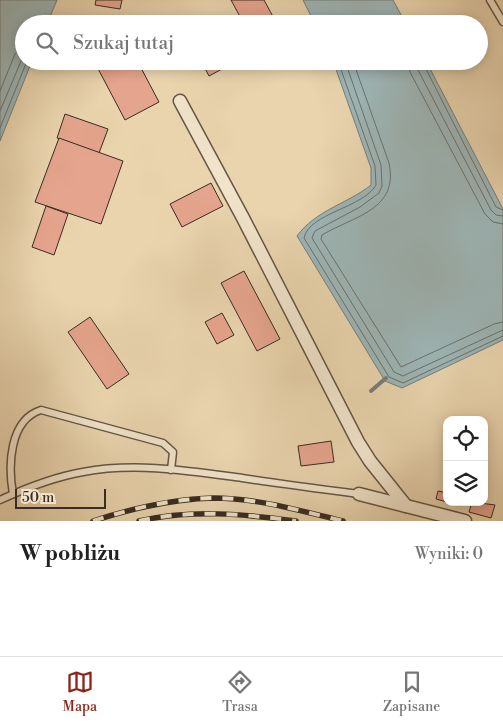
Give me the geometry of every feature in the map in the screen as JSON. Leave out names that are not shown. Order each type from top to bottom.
[{"type":"street","points":[[180,101],[252,234],[358,442],[370,461],[406,506]]},
{"type":"street","points":[[359,494],[465,521]]},
{"type":"lane","points":[[490,0],[503,22]]},
{"type":"lane","points":[[13,494],[9,474],[11,455],[20,425],[26,418],[42,410],[163,443],[173,452],[171,470]]},
{"type":"lane","points":[[0,500],[39,483],[83,472],[124,467],[171,470],[359,494]]},
{"type":"water","points":[[0,0],[57,0],[51,15],[15,15],[15,70],[28,70],[0,141]]},
{"type":"water","points":[[303,0],[393,0],[401,15],[310,15]]},
{"type":"water","points":[[336,70],[431,70],[503,209],[503,340],[402,388],[385,381],[297,236],[322,213],[362,192],[371,185],[371,168]]},
{"type":"building","points":[[96,0],[122,0],[120,9],[95,5]]},
{"type":"building","points":[[231,0],[264,0],[272,15],[239,15]]},
{"type":"building","points":[[99,70],[142,70],[159,102],[125,120]]},
{"type":"building","points":[[206,70],[220,70],[209,76]]},
{"type":"building","points":[[65,114],[108,129],[99,153],[57,138]]},
{"type":"building","points":[[59,138],[123,161],[101,224],[35,202]]},
{"type":"building","points":[[211,183],[223,206],[182,227],[170,204]]},
{"type":"building","points":[[46,206],[68,214],[54,255],[32,247]]},
{"type":"building","points":[[244,271],[280,339],[257,351],[221,283]]},
{"type":"building","points":[[222,313],[234,335],[217,344],[205,322]]},
{"type":"building","points":[[90,317],[129,374],[107,389],[68,332]]},
{"type":"building","points":[[331,441],[334,462],[301,466],[298,446]]},
{"type":"building","points":[[438,491],[443,492],[443,501],[436,499]]},
{"type":"building","points":[[495,505],[491,518],[469,512],[471,506]]},
{"type":"waterway","points":[[371,391],[386,378]]},
{"type":"railway","points":[[93,521],[153,505],[183,500],[214,498],[263,503],[343,521]]},
{"type":"railway","points":[[139,521],[159,517],[198,514],[257,516],[296,521]]}]
